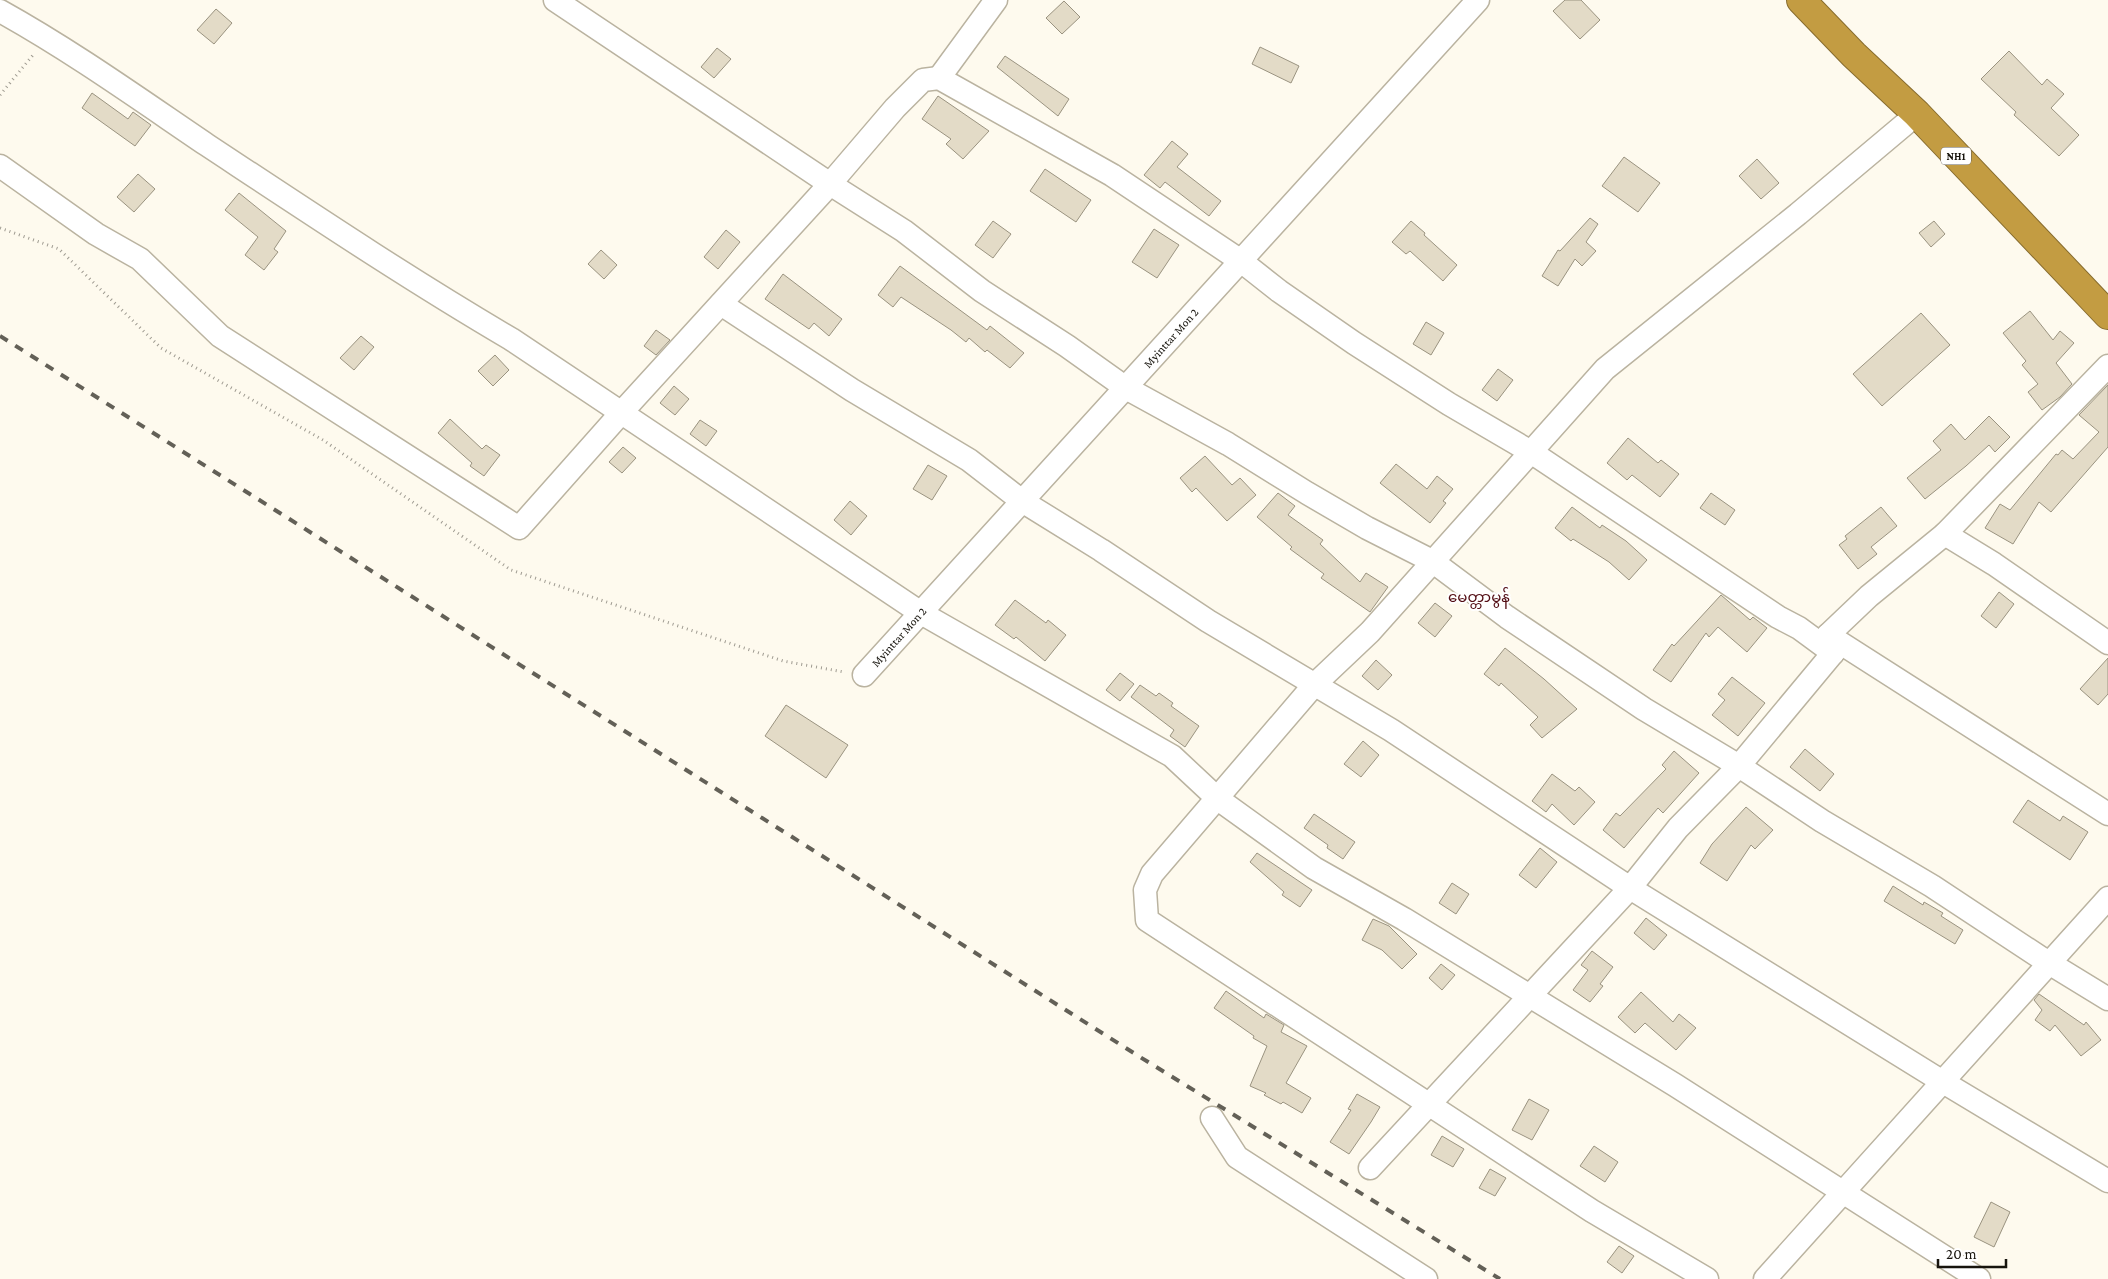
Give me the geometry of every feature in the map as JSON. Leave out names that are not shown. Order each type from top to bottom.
[{"type":"highway","name":"NH1","points":[[1801,0],[1854,55],[1916,114],[2108,315]]},
{"type":"street","points":[[555,0],[830,184],[904,231],[982,291],[1068,346],[1126,388],[1228,444],[1367,528],[1432,561],[1507,617],[1636,704],[1740,766],[1822,821],[1932,886],[2108,999]]},
{"type":"street","points":[[938,78],[996,0]]},
{"type":"street","name":"Myinttar Mon 2","points":[[864,675],[1478,0]]},
{"type":"street","points":[[0,11],[48,37],[318,218],[455,306],[511,339],[921,613],[1172,756],[1218,799],[1314,868],[1404,919],[1675,1085],[1979,1279]]},
{"type":"street","points":[[0,166],[96,234],[140,259],[220,336],[519,528],[621,412],[830,184],[894,108],[923,80],[938,78],[1112,175],[1241,261],[1279,291],[1354,343],[1449,404],[1531,452],[1778,617],[1830,644],[2108,814]]},
{"type":"street","points":[[1707,1279],[1592,1212],[1147,920],[1145,890],[1152,874],[1314,685],[1370,632],[1605,370],[1916,114]]},
{"type":"street","points":[[721,304],[852,390],[969,460],[1022,501],[1102,550],[1208,621],[1391,730],[1630,888],[1943,1082],[2108,1181]]},
{"type":"street","points":[[1370,1168],[1630,888],[1678,828],[1740,766],[1830,644],[1869,596],[1945,534],[2108,366]]},
{"type":"street","points":[[1945,534],[1994,564],[2108,643]]},
{"type":"street","points":[[1765,1279],[2108,898]]},
{"type":"street","points":[[1212,1118],[1237,1157],[1426,1279]]},
{"type":"path","points":[[0,95],[48,37]]},
{"type":"building","points":[[1565,0],[1581,0],[1600,20],[1580,39],[1553,11]]},
{"type":"building","points":[[1064,1],[1080,17],[1062,34],[1046,18]]},
{"type":"building","points":[[216,9],[232,23],[214,44],[197,30]]},
{"type":"building","points":[[1260,47],[1299,66],[1291,83],[1252,64]]},
{"type":"building","points":[[717,48],[731,59],[714,78],[701,67]]},
{"type":"building","points":[[2009,51],[2042,85],[2047,79],[2064,94],[2051,108],[2079,135],[2059,156],[2014,115],[2016,112],[1981,79]]},
{"type":"building","points":[[1005,56],[1069,99],[1058,116],[997,67]]},
{"type":"building","points":[[92,93],[128,119],[133,112],[151,125],[135,146],[82,108]]},
{"type":"building","points":[[938,96],[989,131],[963,159],[946,144],[951,139],[922,119]]},
{"type":"building","points":[[1172,141],[1188,154],[1177,167],[1221,201],[1209,216],[1165,182],[1160,188],[1144,175]]},
{"type":"building","points":[[1624,157],[1660,183],[1638,212],[1602,186]]},
{"type":"building","points":[[1757,159],[1779,183],[1761,199],[1739,176]]},
{"type":"building","points":[[1045,169],[1091,200],[1076,222],[1030,191]]},
{"type":"building","points":[[138,174],[155,189],[134,212],[117,197]]},
{"type":"building","points":[[239,193],[286,231],[274,249],[278,252],[264,270],[245,255],[258,237],[225,210]]},
{"type":"building","points":[[1590,218],[1598,224],[1586,242],[1596,251],[1582,266],[1575,259],[1558,286],[1542,276],[1558,250],[1560,251]]},
{"type":"building","points":[[993,221],[1011,234],[993,258],[975,245]]},
{"type":"building","points":[[1411,221],[1457,265],[1443,281],[1410,251],[1406,254],[1392,242]]},
{"type":"building","points":[[1934,221],[1945,234],[1931,247],[1919,233]]},
{"type":"building","points":[[1154,229],[1179,245],[1157,278],[1132,262]]},
{"type":"building","points":[[726,230],[740,242],[718,269],[704,257]]},
{"type":"building","points":[[601,250],[617,265],[604,279],[588,264]]},
{"type":"building","points":[[900,266],[987,330],[990,326],[1024,353],[1010,368],[987,350],[985,352],[969,338],[966,342],[901,297],[893,307],[878,295]]},
{"type":"building","points":[[783,274],[842,319],[829,336],[814,323],[809,329],[765,299]]},
{"type":"building","points":[[2030,311],[2053,340],[2060,331],[2074,343],[2056,363],[2072,384],[2060,397],[2042,410],[2028,392],[2038,384],[2022,365],[2026,361],[2003,333]]},
{"type":"building","points":[[1921,313],[1950,345],[1882,406],[1853,374]]},
{"type":"building","points":[[1426,322],[1444,333],[1431,355],[1413,344]]},
{"type":"building","points":[[656,330],[670,340],[656,355],[644,346]]},
{"type":"building","points":[[361,336],[374,347],[354,370],[340,358]]},
{"type":"building","points":[[495,355],[509,370],[493,386],[478,371]]},
{"type":"building","points":[[1498,369],[1513,380],[1497,401],[1482,390]]},
{"type":"building","points":[[2108,385],[2108,447],[2051,512],[2039,502],[2013,544],[1985,528],[2000,504],[2010,510],[2056,454],[2058,455],[2062,450],[2073,459],[2099,432],[2079,415]]},
{"type":"building","points":[[674,386],[689,399],[675,415],[660,403]]},
{"type":"building","points":[[1989,416],[2010,437],[1995,452],[1989,445],[1925,499],[1907,478],[1941,450],[1933,441],[1951,424],[1965,440]]},
{"type":"building","points":[[450,419],[482,449],[486,445],[500,455],[484,476],[470,466],[472,463],[438,433]]},
{"type":"building","points":[[700,420],[717,431],[706,446],[690,434]]},
{"type":"building","points":[[1628,438],[1658,463],[1661,460],[1679,474],[1660,497],[1632,475],[1627,480],[1607,463]]},
{"type":"building","points":[[623,447],[636,458],[622,473],[609,462]]},
{"type":"building","points":[[1205,456],[1232,485],[1240,478],[1256,495],[1227,521],[1196,488],[1192,492],[1180,478]]},
{"type":"building","points":[[1396,464],[1427,489],[1437,476],[1453,489],[1443,501],[1446,503],[1430,523],[1380,483]]},
{"type":"building","points":[[928,465],[947,476],[932,500],[913,489]]},
{"type":"building","points":[[1278,493],[1295,506],[1288,515],[1323,540],[1320,544],[1360,582],[1366,573],[1388,587],[1370,612],[1321,578],[1324,574],[1290,549],[1292,547],[1257,517]]},
{"type":"building","points":[[1711,493],[1735,510],[1725,525],[1700,508]]},
{"type":"building","points":[[850,501],[867,516],[851,535],[834,520]]},
{"type":"building","points":[[1572,507],[1600,528],[1602,525],[1626,541],[1647,560],[1629,580],[1609,562],[1573,539],[1571,541],[1555,528]]},
{"type":"building","points":[[1881,507],[1897,526],[1871,547],[1877,554],[1858,569],[1839,545],[1847,539],[1845,536]]},
{"type":"building","points":[[1999,592],[2014,604],[1996,628],[1981,616]]},
{"type":"building","points":[[1721,595],[1750,620],[1753,617],[1767,628],[1747,652],[1718,627],[1709,637],[1706,633],[1671,682],[1653,670],[1672,644],[1674,646]]},
{"type":"building","points":[[1015,600],[1046,623],[1048,620],[1066,635],[1045,661],[1016,637],[1014,639],[995,625]]},
{"type":"building","points":[[1435,603],[1452,616],[1435,637],[1418,623]]},
{"type":"building","points":[[1505,648],[1544,679],[1577,709],[1542,738],[1530,725],[1538,717],[1501,683],[1499,686],[1484,674]]},
{"type":"building","points":[[2108,658],[2108,694],[2098,705],[2080,689]]},
{"type":"building","points":[[1376,660],[1392,675],[1378,690],[1362,676]]},
{"type":"building","points":[[1120,673],[1134,684],[1120,701],[1106,690]]},
{"type":"building","points":[[1732,677],[1765,703],[1738,736],[1712,715],[1725,700],[1718,694]]},
{"type":"building","points":[[1140,685],[1156,696],[1159,693],[1173,703],[1171,706],[1199,726],[1185,747],[1170,736],[1174,730],[1131,697]]},
{"type":"building","points":[[786,705],[848,745],[826,778],[765,736]]},
{"type":"building","points":[[1363,741],[1379,755],[1361,777],[1344,764]]},
{"type":"building","points":[[1805,749],[1834,774],[1820,791],[1790,767]]},
{"type":"building","points":[[1674,751],[1699,773],[1663,813],[1658,808],[1624,848],[1603,830],[1616,813],[1620,816],[1666,769],[1662,765]]},
{"type":"building","points":[[1552,774],[1575,791],[1579,787],[1595,802],[1574,825],[1552,804],[1546,812],[1532,801]]},
{"type":"building","points":[[2028,800],[2060,821],[2063,816],[2088,832],[2070,860],[2013,822]]},
{"type":"building","points":[[1746,807],[1773,830],[1755,849],[1751,845],[1727,881],[1700,863],[1712,844]]},
{"type":"building","points":[[1314,814],[1355,842],[1343,859],[1327,848],[1328,845],[1304,828]]},
{"type":"building","points":[[1540,848],[1557,862],[1536,888],[1519,875]]},
{"type":"building","points":[[1257,853],[1312,890],[1300,907],[1282,895],[1284,892],[1250,862]]},
{"type":"building","points":[[1452,883],[1469,894],[1456,914],[1439,903]]},
{"type":"building","points":[[1893,886],[1923,905],[1924,902],[1943,913],[1941,916],[1963,930],[1955,944],[1884,901]]},
{"type":"building","points":[[1646,918],[1667,935],[1654,950],[1634,933]]},
{"type":"building","points":[[1373,919],[1389,926],[1417,954],[1402,969],[1382,950],[1362,940]]},
{"type":"building","points":[[1592,951],[1613,967],[1600,984],[1603,986],[1590,1002],[1573,990],[1588,970],[1581,965]]},
{"type":"building","points":[[1441,964],[1455,975],[1442,990],[1429,978]]},
{"type":"building","points":[[1226,991],[1264,1018],[1266,1014],[1284,1025],[1281,1032],[1307,1046],[1286,1083],[1311,1098],[1302,1113],[1283,1102],[1281,1104],[1264,1095],[1266,1093],[1250,1086],[1267,1046],[1253,1038],[1254,1036],[1214,1008]]},
{"type":"building","points":[[1641,992],[1673,1022],[1679,1014],[1696,1028],[1676,1050],[1645,1023],[1635,1033],[1618,1017]]},
{"type":"building","points":[[2039,994],[2084,1025],[2086,1022],[2101,1040],[2081,1056],[2055,1025],[2050,1031],[2035,1020],[2042,1010],[2034,1000]]},
{"type":"building","points":[[1357,1094],[1380,1107],[1349,1154],[1330,1142],[1351,1110],[1348,1109]]},
{"type":"building","points":[[1529,1099],[1549,1110],[1532,1140],[1512,1130]]},
{"type":"building","points":[[1442,1136],[1464,1149],[1453,1167],[1431,1155]]},
{"type":"building","points":[[1594,1146],[1618,1162],[1605,1182],[1580,1166]]},
{"type":"building","points":[[1490,1169],[1506,1178],[1495,1196],[1479,1188]]},
{"type":"building","points":[[1991,1202],[2010,1212],[1994,1247],[1974,1237]]},
{"type":"building","points":[[1619,1246],[1634,1256],[1622,1273],[1607,1262]]},
{"type":"railway","points":[[0,336],[1140,1057],[1500,1279]]},
{"type":"district","name":"မေတ္တာမွန်","points":[[1479,597]]}]
